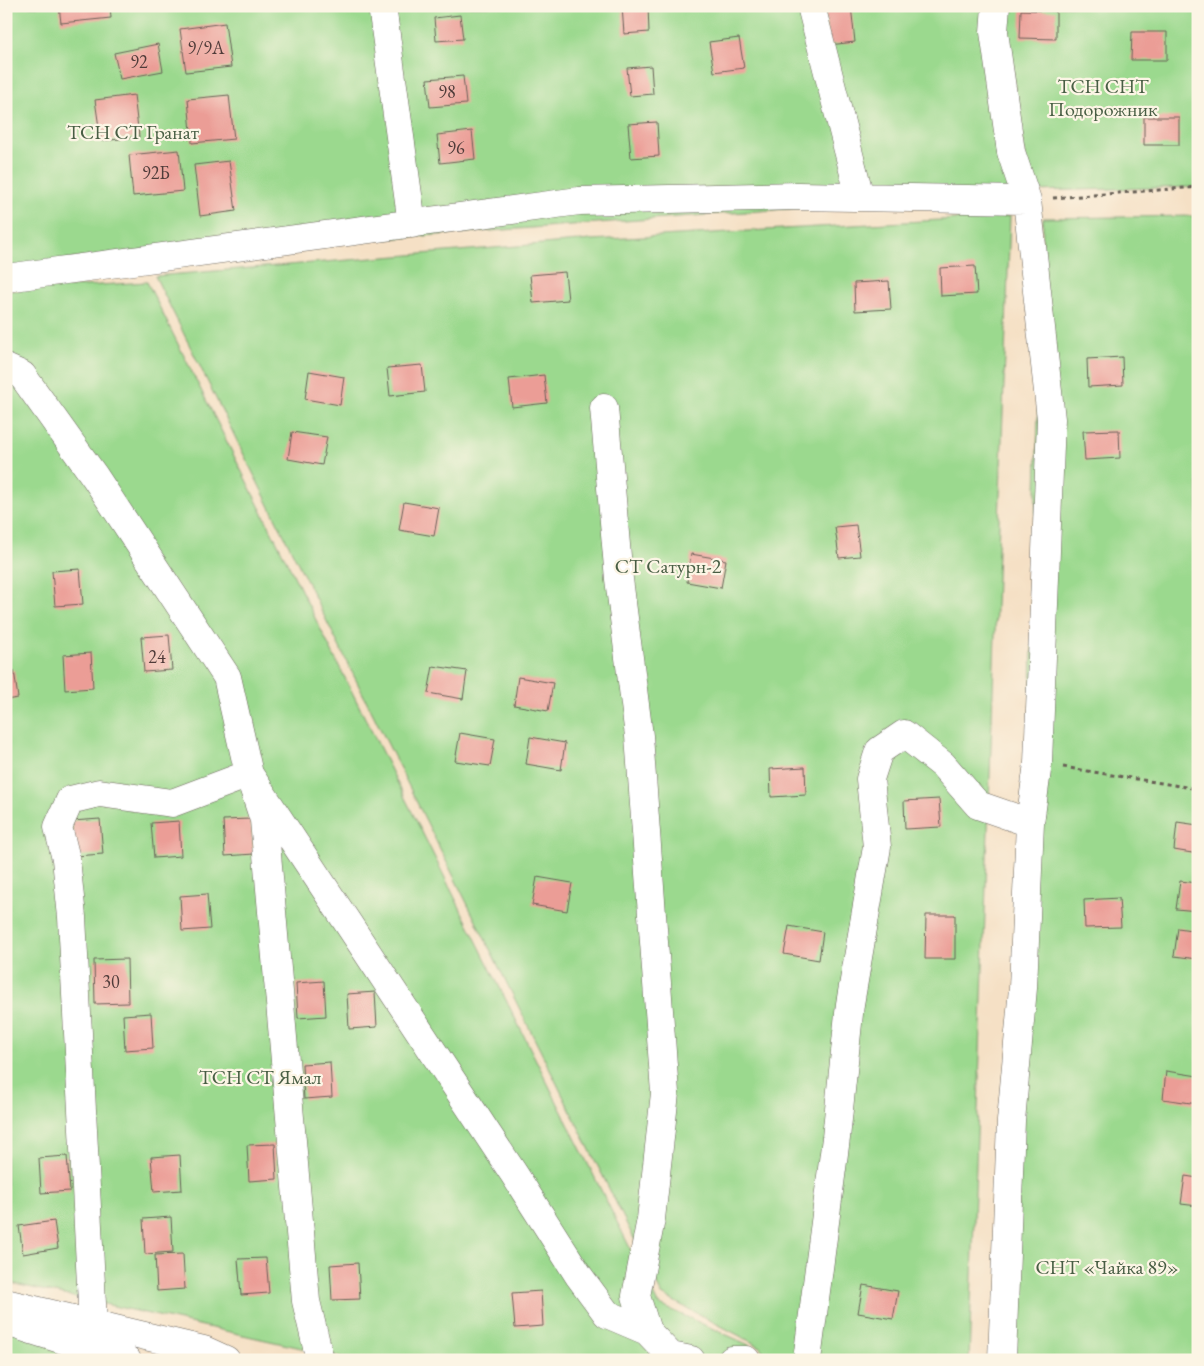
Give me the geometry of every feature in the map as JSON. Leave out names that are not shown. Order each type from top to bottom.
[{"type":"street","points":[[382,6],[412,224]]},
{"type":"street","points":[[811,6],[860,197]]},
{"type":"street","points":[[996,6],[994,32],[1011,152],[1028,200],[1051,419],[1038,763],[1030,823],[1023,988],[1011,1121],[1002,1360]]},
{"type":"street","points":[[6,278],[579,201],[798,196],[1028,200]]},
{"type":"street","points":[[6,368],[22,375],[95,477],[227,678],[248,774],[264,820],[306,1301],[320,1360]]},
{"type":"street","points":[[604,408],[619,579],[640,736],[665,1093],[651,1219],[636,1296],[646,1331]]},
{"type":"street","points":[[807,1360],[836,1138],[850,1004],[877,847],[870,779],[879,751],[904,734],[943,764],[978,805],[1030,823]]},
{"type":"street","points":[[93,1323],[72,917],[66,860],[58,827],[70,800],[99,793],[172,803],[248,774]]},
{"type":"street","points":[[248,774],[514,1174],[579,1276],[607,1314],[646,1331],[670,1356],[691,1360]]},
{"type":"street","points":[[6,1303],[204,1350],[226,1360]]},
{"type":"street","points":[[6,1322],[128,1360]]},
{"type":"street","points":[[732,1360],[746,1360]]},
{"type":"path","points":[[1028,200],[1198,187]]},
{"type":"path","points":[[1038,763],[1198,789]]},
{"type":"green space","name":"ТСН СТ Гранат","points":[[6,6],[990,6],[1015,192],[6,267]]},
{"type":"green space","name":"ТСН СНТ Подорожник","points":[[1003,6],[1198,6],[1198,187],[1030,191]]},
{"type":"green space","name":"СТ Сатурн-2","points":[[1010,216],[969,1360],[770,1360],[759,1346],[662,1295],[155,276],[591,240]]},
{"type":"green space","name":"СНТ «Чайка 89»","points":[[1198,216],[1198,1360],[1014,1360],[1043,218]]},
{"type":"green space","name":"ТСН СТ Ямал","points":[[147,282],[658,1304],[749,1345],[757,1360],[355,1360],[6,1282],[6,291]]},
{"type":"green space","points":[[6,1325],[106,1360],[6,1360]]},
{"type":"building","points":[[59,6],[110,6],[111,18],[61,23]]},
{"type":"building","points":[[622,6],[648,6],[649,32],[624,34]]},
{"type":"building","points":[[824,6],[851,6],[855,42],[829,45]]},
{"type":"building","points":[[1021,10],[1056,11],[1056,39],[1020,38]]},
{"type":"building","points":[[460,15],[463,39],[436,41],[434,18]]},
{"type":"building","points":[[225,23],[231,67],[186,72],[180,29]]},
{"type":"building","points":[[1132,32],[1167,32],[1167,60],[1131,60]]},
{"type":"building","points":[[739,38],[744,68],[714,72],[709,42]]},
{"type":"building","points":[[158,44],[163,71],[120,79],[114,53]]},
{"type":"building","points":[[651,66],[653,94],[630,96],[627,68]]},
{"type":"building","points":[[463,76],[466,104],[430,107],[427,79]]},
{"type":"building","points":[[134,95],[139,137],[101,141],[95,100]]},
{"type":"building","points":[[229,95],[234,139],[192,143],[188,99]]},
{"type":"building","points":[[1144,117],[1179,117],[1179,145],[1144,145]]},
{"type":"building","points":[[657,122],[659,156],[631,158],[628,124]]},
{"type":"building","points":[[472,131],[475,159],[440,163],[437,135]]},
{"type":"building","points":[[179,150],[183,191],[133,196],[129,155]]},
{"type":"building","points":[[229,161],[236,211],[200,216],[194,165]]},
{"type":"building","points":[[975,266],[977,294],[941,296],[940,268]]},
{"type":"building","points":[[565,272],[568,300],[533,303],[530,275]]},
{"type":"building","points":[[889,281],[891,309],[855,311],[854,283]]},
{"type":"building","points":[[1122,357],[1123,385],[1088,387],[1087,359]]},
{"type":"building","points":[[422,365],[425,392],[390,396],[387,368]]},
{"type":"building","points":[[309,371],[344,377],[340,405],[305,399]]},
{"type":"building","points":[[544,375],[547,403],[512,407],[509,379]]},
{"type":"building","points":[[1119,430],[1120,458],[1085,460],[1083,431]]},
{"type":"building","points":[[292,432],[327,437],[322,465],[288,459]]},
{"type":"building","points":[[404,502],[439,508],[434,536],[399,530]]},
{"type":"building","points":[[856,525],[860,556],[839,558],[835,527]]},
{"type":"building","points":[[691,554],[726,560],[721,588],[687,582]]},
{"type":"building","points":[[1195,564],[1198,564],[1198,594],[1196,594]]},
{"type":"building","points":[[80,569],[83,604],[55,606],[52,571]]},
{"type":"building","points":[[169,635],[172,670],[144,672],[141,637]]},
{"type":"building","points":[[91,653],[93,688],[65,690],[63,655]]},
{"type":"building","points":[[433,666],[467,671],[463,699],[428,693]]},
{"type":"building","points":[[14,670],[18,698],[6,700],[6,671]]},
{"type":"building","points":[[518,677],[553,683],[548,711],[514,705]]},
{"type":"building","points":[[460,733],[495,739],[490,766],[455,761]]},
{"type":"building","points":[[530,737],[565,743],[561,770],[526,764]]},
{"type":"building","points":[[805,767],[806,795],[771,797],[770,769]]},
{"type":"building","points":[[939,799],[941,827],[905,829],[904,801]]},
{"type":"building","points":[[100,819],[103,854],[75,856],[72,821]]},
{"type":"building","points":[[251,819],[254,854],[225,856],[223,820]]},
{"type":"building","points":[[179,821],[181,856],[154,858],[151,823]]},
{"type":"building","points":[[1177,822],[1198,825],[1198,854],[1174,850]]},
{"type":"building","points":[[537,877],[572,883],[567,911],[532,905]]},
{"type":"building","points":[[1180,881],[1198,883],[1198,911],[1176,909]]},
{"type":"building","points":[[207,894],[210,929],[182,931],[180,896]]},
{"type":"building","points":[[1119,898],[1121,927],[1085,928],[1084,900]]},
{"type":"building","points":[[926,915],[955,915],[955,959],[925,959]]},
{"type":"building","points":[[789,926],[823,932],[819,960],[784,954]]},
{"type":"building","points":[[1178,928],[1198,931],[1198,959],[1174,956]]},
{"type":"building","points":[[127,959],[128,1003],[95,1004],[94,960]]},
{"type":"building","points":[[324,981],[326,1016],[298,1018],[296,983]]},
{"type":"building","points":[[375,992],[377,1027],[349,1029],[347,994]]},
{"type":"building","points":[[151,1013],[153,1048],[125,1050],[123,1015]]},
{"type":"building","points":[[330,1062],[332,1097],[304,1099],[302,1064]]},
{"type":"building","points":[[1166,1071],[1198,1076],[1198,1104],[1163,1099]]},
{"type":"building","points":[[275,1144],[277,1179],[249,1181],[247,1145]]},
{"type":"building","points":[[180,1155],[182,1190],[154,1192],[151,1157]]},
{"type":"building","points":[[67,1156],[70,1191],[41,1193],[39,1158]]},
{"type":"building","points":[[1185,1176],[1198,1178],[1198,1206],[1181,1204]]},
{"type":"building","points":[[171,1217],[173,1252],[145,1254],[143,1219]]},
{"type":"building","points":[[54,1221],[58,1248],[23,1254],[19,1226]]},
{"type":"building","points":[[183,1254],[185,1289],[157,1291],[155,1255]]},
{"type":"building","points":[[266,1258],[269,1293],[241,1295],[238,1259]]},
{"type":"building","points":[[358,1263],[360,1299],[332,1300],[330,1265]]},
{"type":"building","points":[[863,1285],[898,1291],[893,1319],[858,1313]]},
{"type":"building","points":[[541,1291],[543,1326],[515,1328],[512,1293]]},
{"type":"building","points":[[855,1356],[871,1359],[871,1360],[855,1360]]}]
